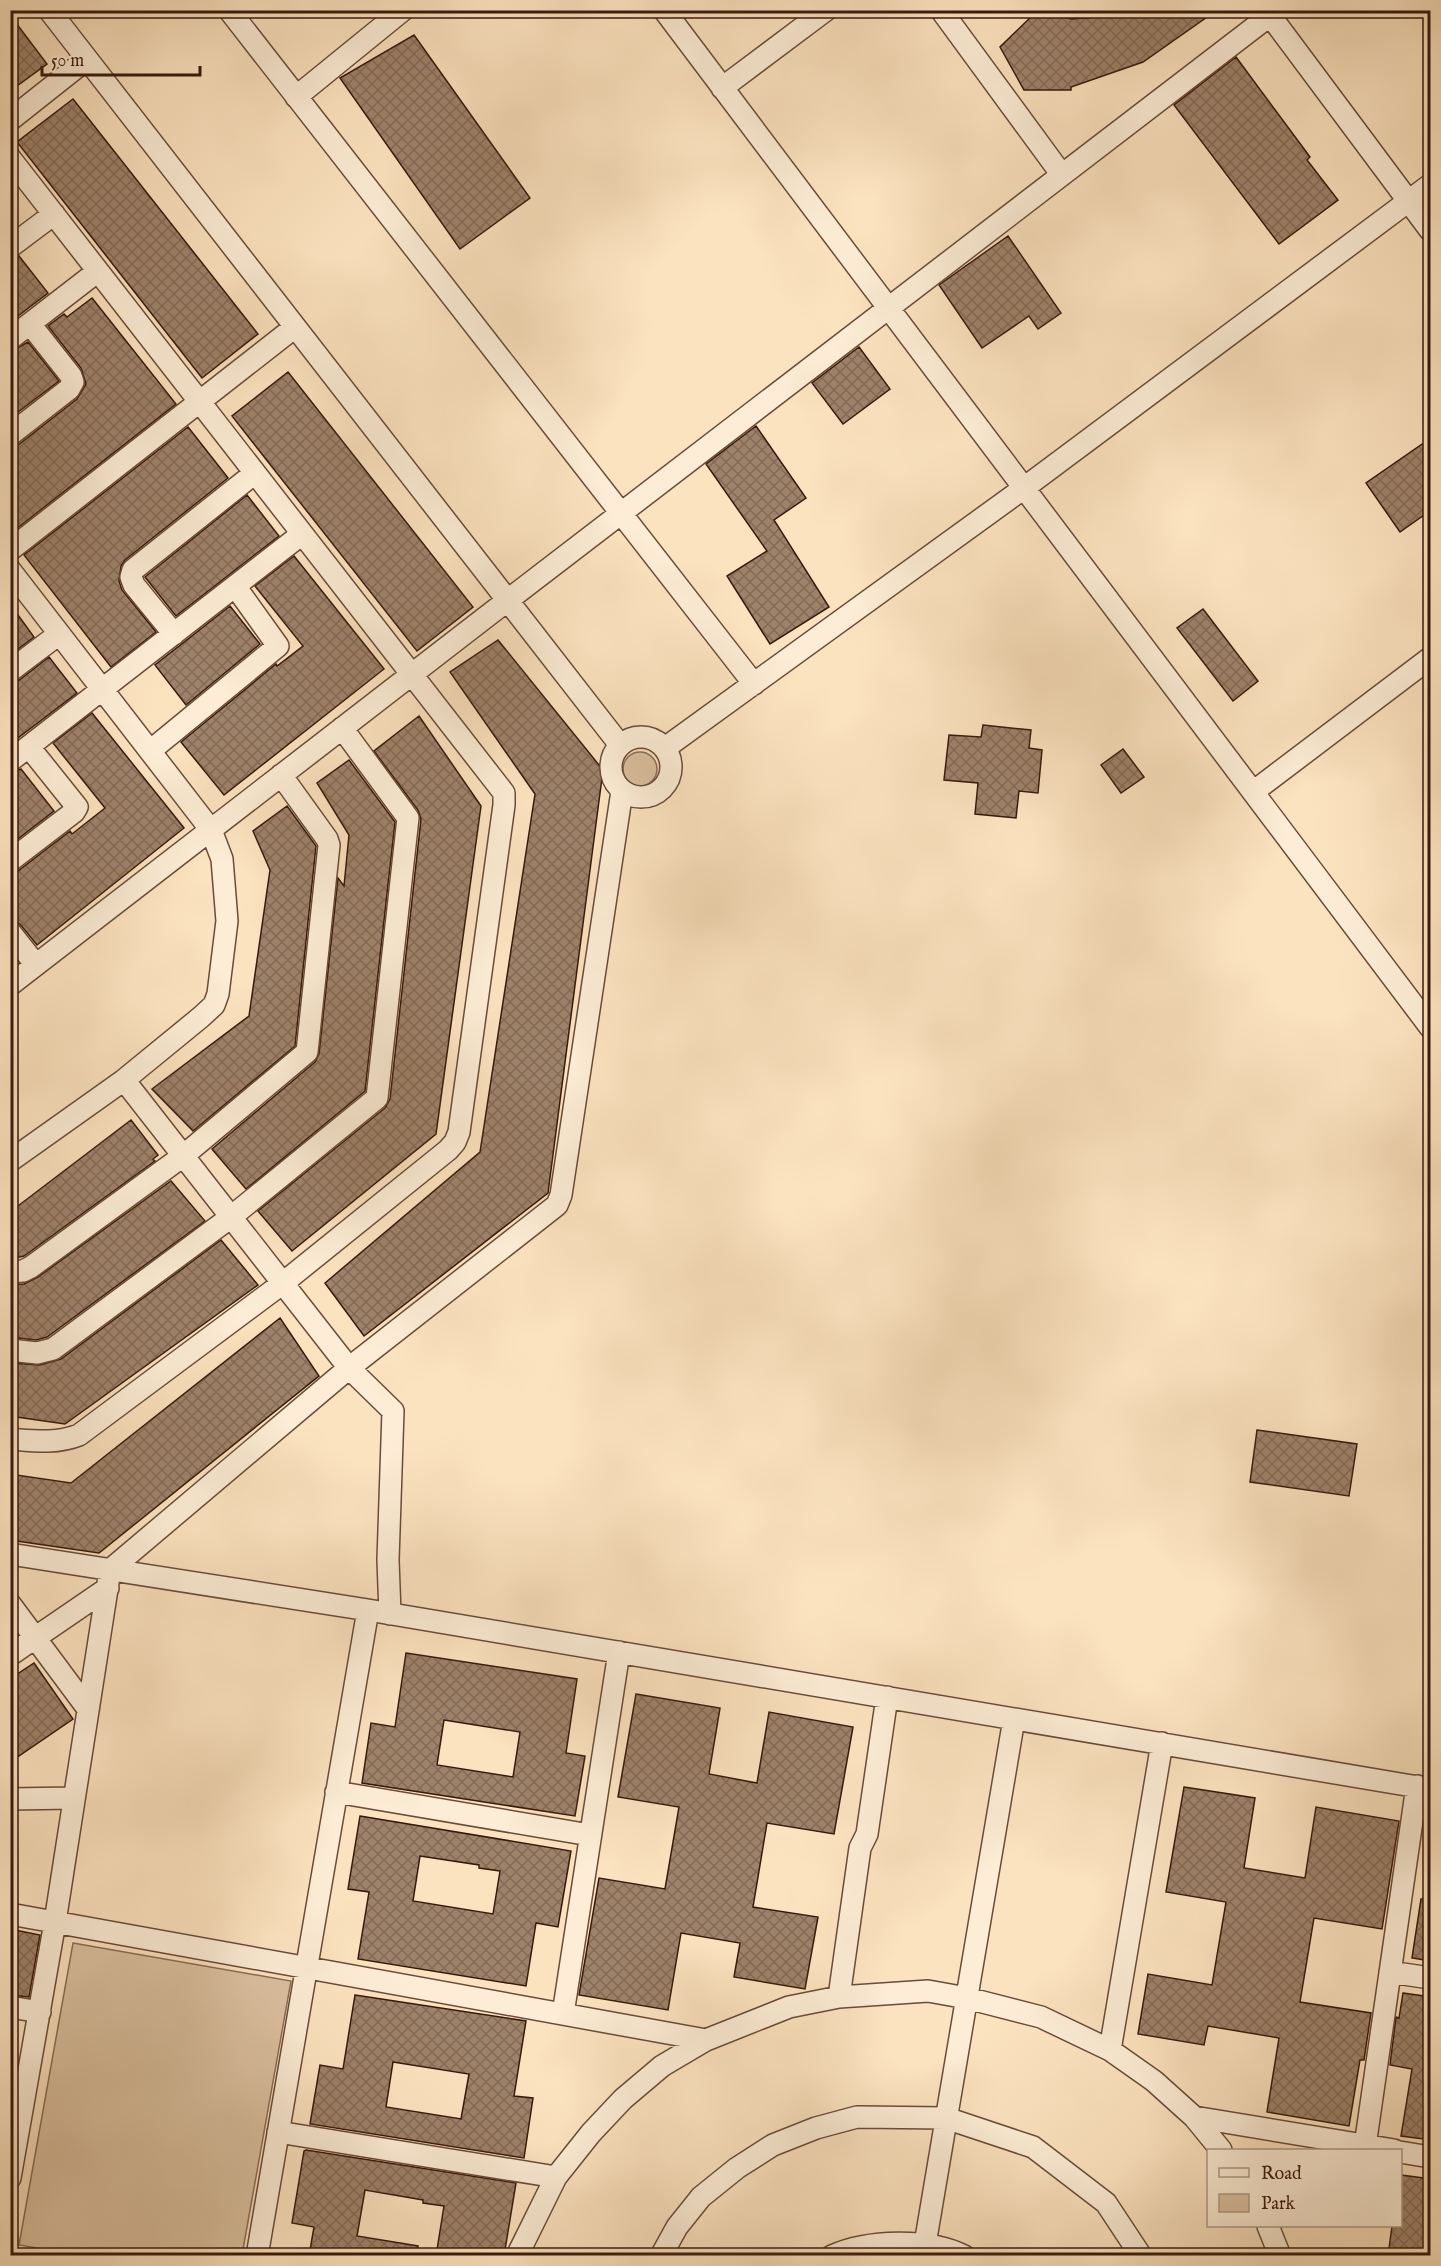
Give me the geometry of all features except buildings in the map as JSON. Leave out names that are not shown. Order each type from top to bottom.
[{"type":"street","points":[[49,10],[620,745]]},
{"type":"street","points":[[229,10],[754,684]]},
{"type":"street","points":[[296,97],[403,10]]},
{"type":"street","points":[[664,10],[1431,1028]]},
{"type":"street","points":[[722,88],[826,10]]},
{"type":"street","points":[[941,10],[1062,175]]},
{"type":"street","points":[[10,985],[1271,12],[1408,202],[1431,230]]},
{"type":"street","points":[[10,120],[87,59]]},
{"type":"street","points":[[10,158],[504,793],[503,817],[459,1132],[455,1142],[283,1283],[79,1435],[64,1440],[43,1442],[10,1439]]},
{"type":"street","points":[[665,748],[1024,488],[1431,185]]},
{"type":"street","points":[[10,247],[54,214]]},
{"type":"street","points":[[10,339],[98,271]]},
{"type":"street","points":[[10,435],[74,382],[30,324]]},
{"type":"street","points":[[10,550],[295,327]]},
{"type":"street","points":[[174,634],[134,585],[131,577],[133,570],[255,473]]},
{"type":"street","points":[[10,762],[302,534]]},
{"type":"street","points":[[10,570],[211,830],[222,859],[227,921],[218,994],[214,1005],[124,1080],[10,1161]]},
{"type":"street","points":[[150,751],[279,646],[235,586]]},
{"type":"street","points":[[10,671],[59,634]]},
{"type":"street","points":[[1253,792],[1431,658]]},
{"type":"street","points":[[10,1350],[37,1353],[53,1349],[231,1217],[374,1102],[378,1094],[408,818],[342,728]]},
{"type":"street","points":[[648,737],[658,741],[665,748],[670,758],[671,769],[669,779],[662,789],[653,795],[632,796],[622,791],[615,783],[611,773],[611,763],[614,753],[628,739],[648,737]]},
{"type":"street","points":[[10,861],[74,812],[76,807],[29,747]]},
{"type":"street","points":[[10,1272],[22,1272],[31,1267],[183,1156],[304,1057],[309,1046],[329,845],[281,776]]},
{"type":"street","points":[[10,1656],[109,1579],[349,1368],[556,1205],[561,1195],[622,791]]},
{"type":"street","points":[[10,932],[36,965]]},
{"type":"street","points":[[124,1080],[349,1368],[393,1411],[388,1560],[390,1614]]},
{"type":"street","points":[[10,1554],[109,1579],[368,1610],[1424,1788],[1390,1972],[1365,2146]]},
{"type":"street","points":[[10,2178],[17,2097],[40,2012],[109,1579]]},
{"type":"street","points":[[10,1604],[88,1708]]},
{"type":"street","points":[[257,2256],[368,1610]]},
{"type":"street","points":[[563,2014],[619,1652]]},
{"type":"street","points":[[839,1997],[860,1848],[867,1834],[887,1697]]},
{"type":"street","points":[[924,2250],[1014,1719]]},
{"type":"street","points":[[1110,2050],[1162,1743]]},
{"type":"street","points":[[336,1792],[590,1835]]},
{"type":"street","points":[[10,1799],[73,1798]]},
{"type":"street","points":[[10,1914],[706,2040]]},
{"type":"street","points":[[1390,1972],[1431,1978]]},
{"type":"street","points":[[517,2256],[556,2177],[591,2133],[623,2099],[662,2066],[706,2040],[789,2007],[839,1997],[928,1991],[967,1998],[1041,2017],[1110,2050],[1154,2081],[1194,2117],[1219,2149]]},
{"type":"street","points":[[10,2007],[40,2012]]},
{"type":"street","points":[[661,2256],[677,2227],[702,2197],[737,2168],[773,2145],[816,2128],[857,2117],[946,2118],[1033,2147],[1106,2203],[1141,2256]]},
{"type":"street","points":[[1194,2117],[1382,2149]]},
{"type":"street","points":[[278,2132],[556,2177]]},
{"type":"street","points":[[1402,2152],[1431,2157]]},
{"type":"street","points":[[1268,2227],[1280,2256]]},
{"type":"street","points":[[832,2256],[863,2245],[898,2242],[924,2250],[964,2256]]},
{"type":"green space","points":[[640,752],[652,757],[657,769],[652,781],[640,786],[628,781],[623,769],[628,757]]},
{"type":"green space","points":[[73,1943],[291,1981],[242,2255],[78,2255],[19,2245]]}]
